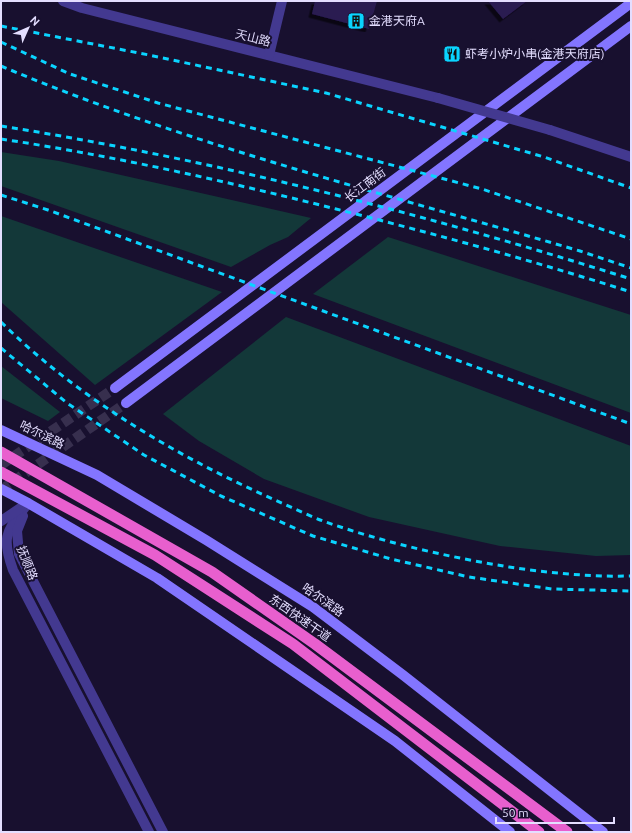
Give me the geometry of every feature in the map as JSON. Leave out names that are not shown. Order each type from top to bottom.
[{"type":"highway","name":"东西快速干道","points":[[1,452],[212,572],[315,644],[567,832]]},
{"type":"highway","points":[[1,472],[155,554],[293,644],[539,832]]},
{"type":"main road","name":"长江南街","points":[[115,388],[631,3]]},
{"type":"main road","points":[[126,403],[631,26]]},
{"type":"main road","name":"哈尔滨路","points":[[1,430],[96,475],[206,540],[313,607],[404,675],[603,832]]},
{"type":"main road","points":[[1,489],[28,503],[157,578],[395,741],[510,832]]},
{"type":"street","name":"天山路","points":[[63,1],[82,8],[438,98],[550,130],[631,157]]},
{"type":"street","points":[[269,55],[282,1]]},
{"type":"street","points":[[1,521],[28,503]]},
{"type":"street","name":"抚顺路","points":[[28,503],[7,533],[6,552],[13,570],[149,832]]},
{"type":"street","name":"抚顺路","points":[[28,503],[17,531],[19,554],[164,832]]},
{"type":"green space","points":[[1,152],[59,161],[311,218],[288,237],[270,245],[231,267],[1,186]]},
{"type":"green space","points":[[1,216],[222,292],[95,385],[1,302]]},
{"type":"green space","points":[[388,237],[631,315],[631,413],[313,294]]},
{"type":"green space","points":[[286,317],[631,446],[631,555],[596,556],[500,546],[369,517],[264,479],[199,441],[163,414]]},
{"type":"green space","points":[[1,366],[60,412],[48,421],[1,398]]},
{"type":"building","name":"金港天府A","points":[[315,1],[377,1],[369,29],[312,14]]},
{"type":"building","points":[[488,1],[527,1],[503,19]]},
{"type":"tunnel","points":[[1,465],[115,388]]},
{"type":"tunnel","points":[[1,490],[126,403]]},
{"type":"railway","points":[[1,26],[149,55],[326,93],[544,157],[631,188]]},
{"type":"railway","points":[[1,42],[70,74],[158,103],[482,189],[631,239]]},
{"type":"railway","points":[[1,66],[143,120],[215,144],[288,167],[580,251],[631,268]]},
{"type":"railway","points":[[1,126],[161,155],[319,191],[476,232],[631,279]]},
{"type":"railway","points":[[1,139],[127,161],[294,199],[484,248],[631,292]]},
{"type":"railway","points":[[1,195],[48,210],[631,424]]},
{"type":"railway","points":[[1,322],[62,376],[130,423],[165,444],[238,483],[317,519],[368,536],[439,554],[486,563],[570,574],[631,576]]},
{"type":"railway","points":[[1,348],[67,403],[144,455],[221,496],[313,536],[391,559],[469,577],[552,589],[631,591]]},
{"type":"place","name":"金港天府A","points":[[356,21]]},
{"type":"place","name":"虾考小炉小串(金港天府店)","points":[[452,54]]}]
